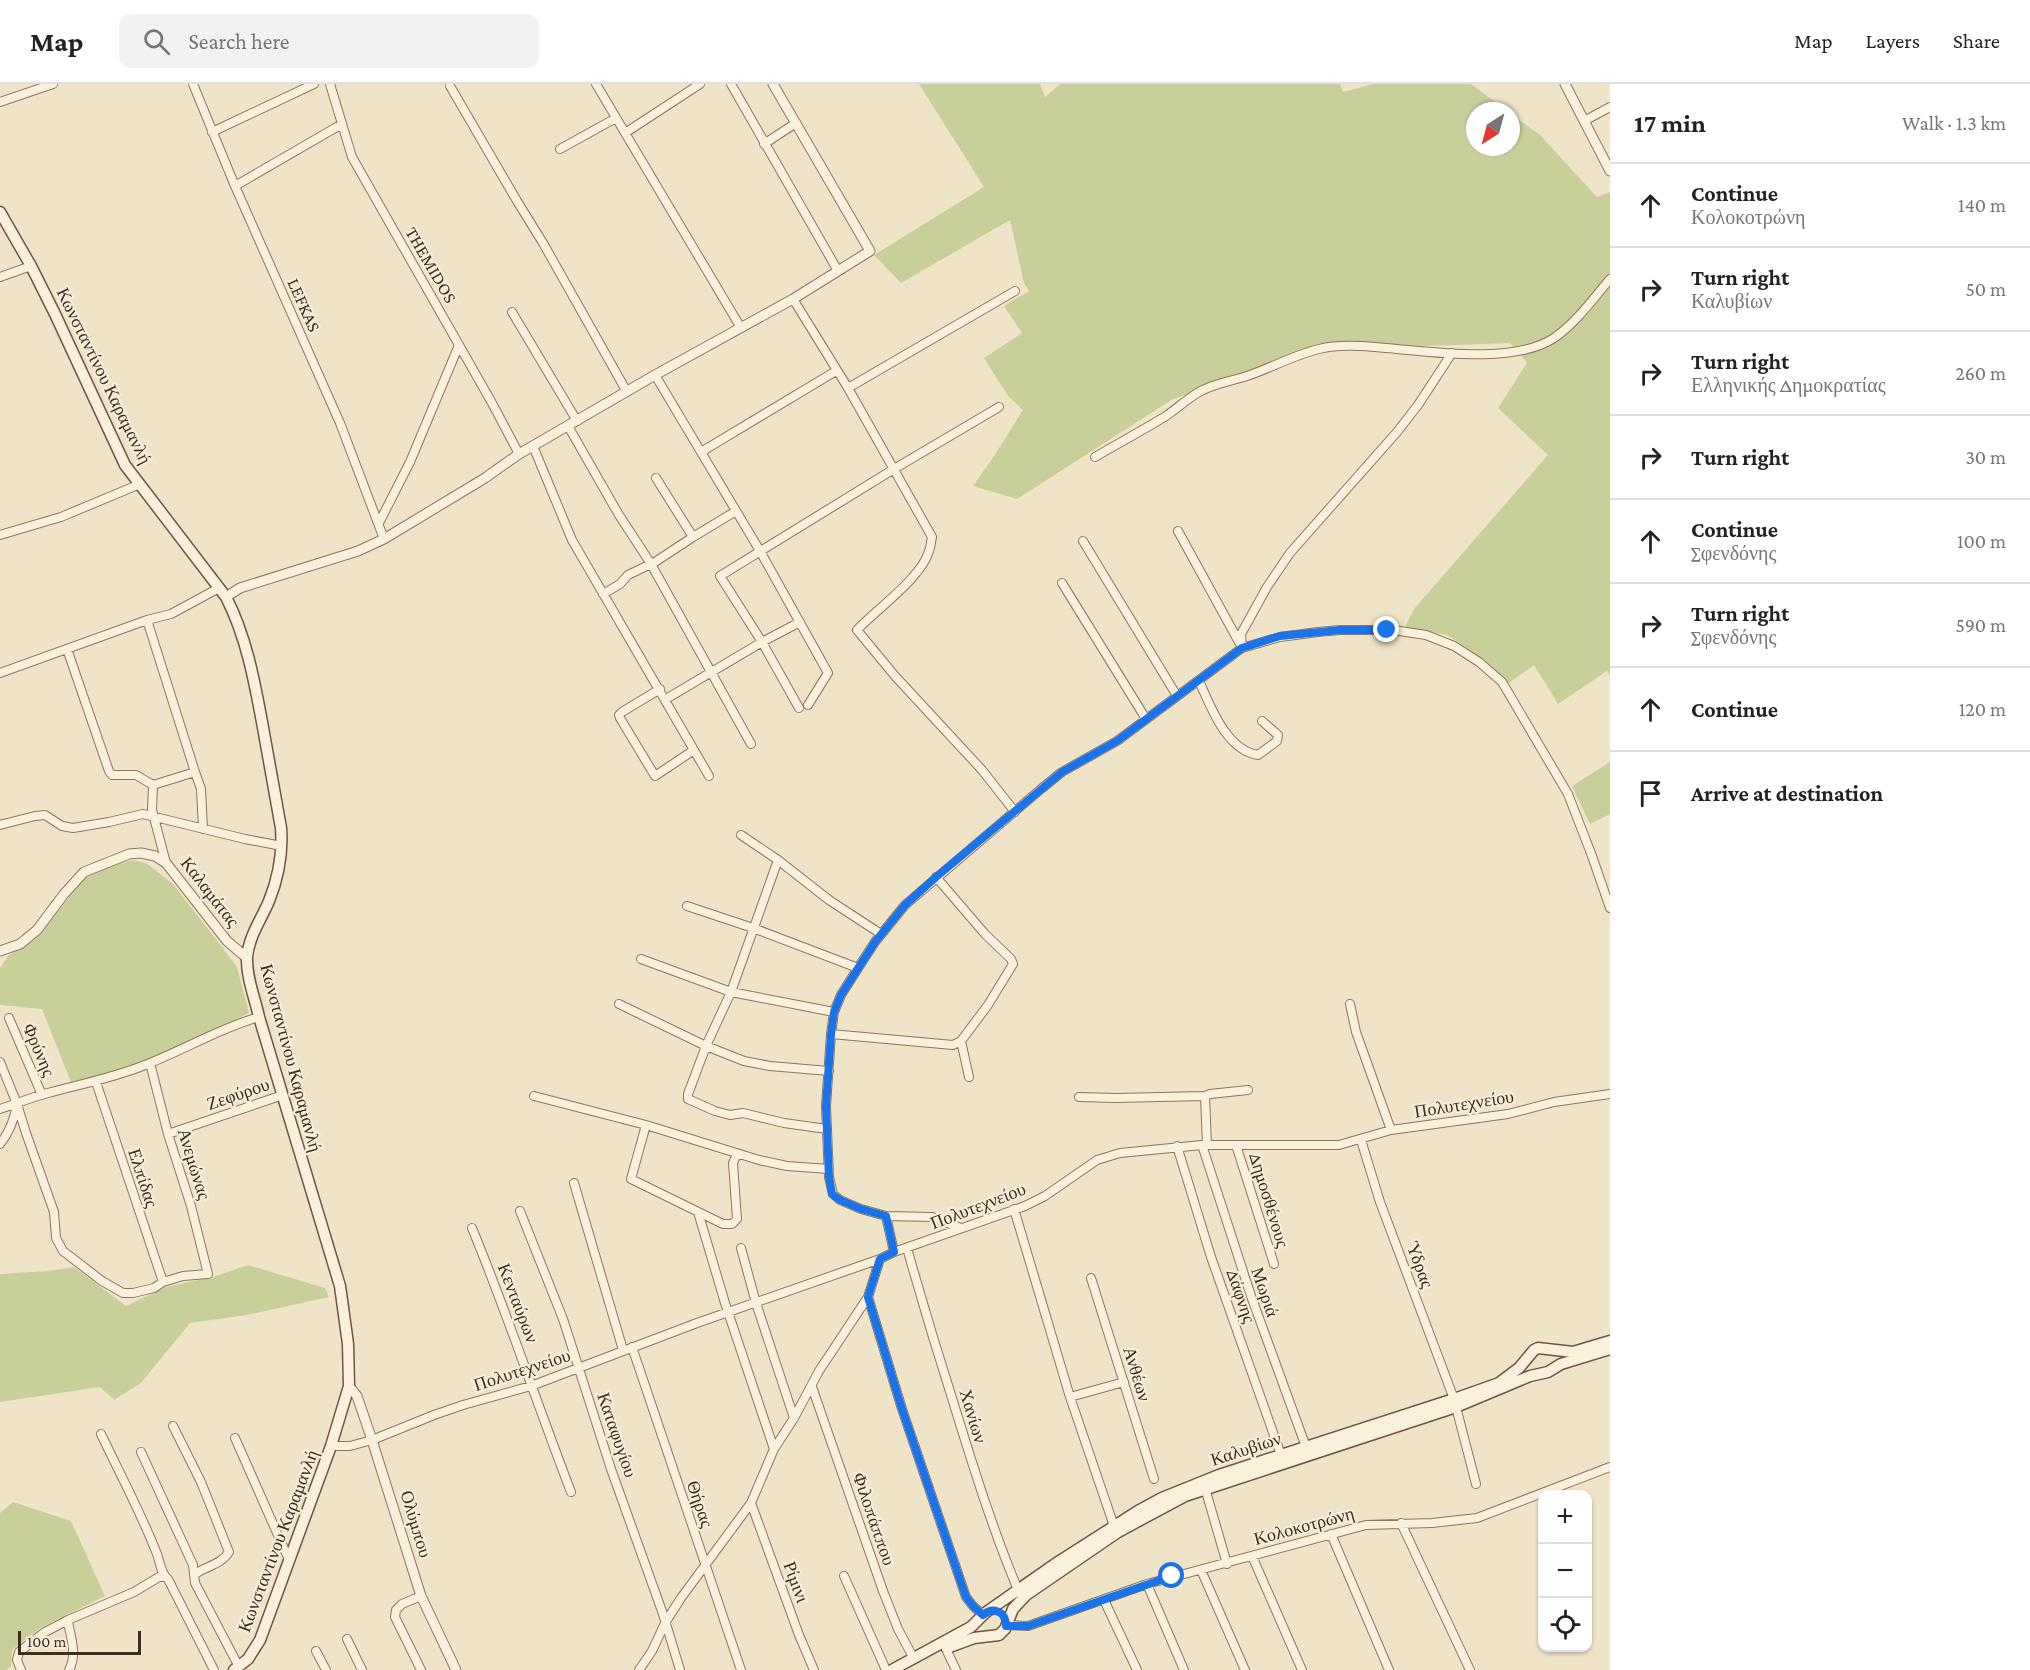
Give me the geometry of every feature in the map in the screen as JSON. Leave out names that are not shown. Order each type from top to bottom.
[{"type":"main road","name":"Κωνσταντίνου Καραμανλή","points":[[0,212],[3,225],[31,266],[125,465],[223,592],[243,637],[256,689],[281,828],[279,873],[269,902],[253,934],[247,958],[248,972],[340,1286],[348,1344],[349,1386],[331,1446],[260,1640],[249,1659],[236,1668]]},
{"type":"main road","points":[[1547,1348],[1572,1352],[1610,1341]]},
{"type":"main road","name":"Καλυβίων","points":[[892,1670],[971,1627],[1018,1590],[1114,1526],[1182,1489],[1306,1447],[1455,1403],[1510,1376],[1534,1350],[1547,1348]]},
{"type":"main road","points":[[1547,1348],[1555,1358],[1551,1370]]},
{"type":"main road","name":"Καλυβίων","points":[[907,1670],[962,1642],[1002,1632],[1018,1602],[1059,1571],[1142,1518],[1185,1496],[1539,1373],[1548,1372],[1561,1364],[1610,1349]]},
{"type":"main road","points":[[1529,1357],[1531,1367],[1539,1373]]},
{"type":"main road","points":[[991,1636],[982,1629],[985,1614],[1001,1613],[1006,1624]]},
{"type":"street","points":[[0,102],[53,84]]},
{"type":"street","name":"LEFKAS","points":[[193,84],[235,186],[340,423],[384,539]]},
{"type":"street","points":[[212,132],[314,84]]},
{"type":"street","name":"THEMIDOS","points":[[330,84],[352,157],[519,454]]},
{"type":"street","points":[[596,84],[741,328]]},
{"type":"street","points":[[625,133],[700,84]]},
{"type":"street","points":[[731,84],[838,271]]},
{"type":"street","points":[[0,673],[147,620],[171,614],[223,592],[358,550],[384,539],[519,454],[793,299],[870,251],[773,84]]},
{"type":"street","points":[[1565,84],[1610,171]]},
{"type":"street","points":[[450,86],[543,243],[627,392]]},
{"type":"street","points":[[1584,121],[1610,107]]},
{"type":"street","points":[[560,149],[616,118]]},
{"type":"street","points":[[764,144],[796,123]]},
{"type":"street","points":[[235,186],[342,124]]},
{"type":"street","points":[[0,277],[31,266]]},
{"type":"street","points":[[1095,457],[1165,416],[1203,390],[1246,377],[1321,349],[1336,346],[1368,346],[1452,353],[1499,353],[1535,348],[1554,338],[1568,326],[1610,279]]},
{"type":"street","points":[[848,388],[1015,291]]},
{"type":"street","points":[[793,299],[848,388],[932,537],[929,552],[922,566],[858,630],[895,676],[982,770],[1015,812]]},
{"type":"street","points":[[512,312],[577,421]]},
{"type":"street","points":[[379,523],[410,462],[459,345]]},
{"type":"street","points":[[1242,648],[1241,634],[1267,587],[1290,553],[1398,432],[1452,353]]},
{"type":"street","points":[[701,452],[836,371]]},
{"type":"street","points":[[655,375],[760,551],[828,674],[808,705]]},
{"type":"street","points":[[799,708],[762,642],[720,576],[894,468],[999,407]]},
{"type":"street","points":[[568,426],[613,506],[651,564],[751,744]]},
{"type":"street","points":[[533,446],[573,540],[709,776]]},
{"type":"street","points":[[656,478],[693,537]]},
{"type":"street","points":[[0,535],[61,517],[140,484]]},
{"type":"street","points":[[603,594],[620,584],[628,575],[651,564],[736,511]]},
{"type":"street","points":[[1178,531],[1242,648]]},
{"type":"street","points":[[1083,541],[1177,696]]},
{"type":"street","points":[[1062,583],[1146,719]]},
{"type":"street","points":[[147,620],[201,789],[203,829]]},
{"type":"street","points":[[666,699],[800,622]]},
{"type":"street","points":[[961,1228],[932,1217],[886,1216],[861,1209],[832,1194],[827,1129],[829,1071],[834,1012],[841,995],[881,934],[905,905],[936,877],[1062,772],[1117,741],[1242,648],[1280,636],[1340,630],[1393,630],[1426,635],[1454,646],[1479,662],[1502,682],[1568,794],[1593,856],[1610,908]]},
{"type":"street","points":[[67,649],[112,775],[136,775],[153,785],[195,772]]},
{"type":"street","points":[[1199,681],[1213,710],[1239,748],[1249,754],[1258,755],[1277,741],[1278,735],[1262,721]]},
{"type":"street","points":[[660,688],[622,712],[619,715],[620,718],[655,776],[694,750]]},
{"type":"street","points":[[153,785],[154,816],[165,863]]},
{"type":"street","points":[[0,825],[45,815],[62,826],[73,828],[143,814],[282,846]]},
{"type":"street","points":[[741,836],[778,860],[829,900],[881,934]]},
{"type":"street","name":"Καλαμάτας","points":[[0,951],[20,944],[37,930],[84,872],[129,854],[141,853],[155,856],[165,863],[227,941],[247,958]]},
{"type":"street","points":[[778,860],[730,992],[706,1046],[688,1099],[730,1115],[743,1113],[784,1123],[827,1129]]},
{"type":"street","points":[[831,1034],[953,1045],[961,1041],[988,1005],[1013,964],[1011,959],[985,934],[936,877]]},
{"type":"street","points":[[687,906],[753,928],[858,968]]},
{"type":"street","points":[[640,959],[730,992],[834,1012]]},
{"type":"street","points":[[619,1004],[706,1046],[744,1061],[770,1066],[829,1071]]},
{"type":"street","points":[[1350,1004],[1356,1032],[1391,1130]]},
{"type":"street","points":[[0,1109],[42,1095],[96,1082],[150,1063],[217,1033],[260,1017]]},
{"type":"street","name":"Φρύνης","points":[[9,1018],[42,1095]]},
{"type":"street","points":[[961,1041],[969,1077]]},
{"type":"street","points":[[0,1062],[54,1212],[56,1238],[63,1251],[102,1281],[123,1293],[154,1288],[163,1282]]},
{"type":"street","name":"Ανεμώνας","points":[[150,1063],[208,1274],[183,1276],[163,1282]]},
{"type":"street","name":"Ελπίδας","points":[[96,1082],[163,1282]]},
{"type":"street","points":[[1078,1097],[1205,1096],[1248,1090]]},
{"type":"street","name":"Πολυτεχνείου","points":[[331,1446],[351,1446],[372,1440],[462,1405],[531,1386],[623,1350],[996,1217],[1045,1196],[1097,1160],[1120,1153],[1177,1146],[1339,1145],[1391,1130],[1508,1114],[1554,1102],[1610,1094]]},
{"type":"street","name":"Ζεφύρου","points":[[168,1134],[283,1095]]},
{"type":"street","points":[[534,1096],[646,1125],[737,1154],[787,1166],[829,1169]]},
{"type":"street","name":"Μωριά","points":[[1205,1096],[1205,1145],[1232,1241],[1306,1447]]},
{"type":"street","points":[[0,1143],[8,1134],[17,1104]]},
{"type":"street","points":[[646,1125],[631,1179],[723,1224],[732,1224],[737,1219],[734,1163],[737,1154]]},
{"type":"street","name":"Ύδρας","points":[[1361,1140],[1380,1202],[1455,1403],[1476,1484]]},
{"type":"street","name":"Δημοσθένους","points":[[1236,1144],[1274,1264]]},
{"type":"street","name":"Δάφνης","points":[[1177,1146],[1211,1257],[1281,1455]]},
{"type":"street","points":[[574,1183],[623,1350]]},
{"type":"street","points":[[1014,1209],[1070,1397],[1114,1526]]},
{"type":"street","name":"Καταφυγίου","points":[[520,1211],[550,1283],[680,1670]]},
{"type":"street","points":[[698,1212],[728,1313],[774,1449]]},
{"type":"street","points":[[886,1216],[894,1252]]},
{"type":"street","name":"Κενταύρων","points":[[472,1227],[571,1492]]},
{"type":"street","points":[[741,1248],[756,1303],[794,1418]]},
{"type":"street","name":"Χανίων","points":[[907,1248],[967,1448],[1003,1554],[1018,1590]]},
{"type":"street","points":[[639,1670],[652,1651],[665,1623],[705,1563],[751,1503],[774,1449],[812,1387],[819,1371],[868,1297],[880,1259]]},
{"type":"street","name":"Ανθέων","points":[[1091,1278],[1154,1479]]},
{"type":"street","points":[[868,1297],[902,1409],[966,1597],[973,1606],[985,1614]]},
{"type":"street","name":"Θήρας","points":[[632,1347],[741,1670]]},
{"type":"street","points":[[1070,1397],[1124,1382]]},
{"type":"street","name":"Ολύμπου","points":[[349,1386],[357,1396],[421,1596],[456,1670]]},
{"type":"street","name":"Φιλοπάππου","points":[[812,1387],[883,1591],[898,1629],[914,1659]]},
{"type":"street","points":[[173,1426],[201,1482],[229,1552],[222,1561],[194,1575]]},
{"type":"street","points":[[101,1434],[148,1534],[164,1577],[168,1580],[214,1670]]},
{"type":"street","points":[[235,1438],[289,1560]]},
{"type":"street","points":[[141,1452],[193,1565],[195,1583],[236,1668]]},
{"type":"street","name":"Κολοκοτρώνη","points":[[1006,1624],[1028,1626],[1147,1584],[1366,1525],[1432,1523],[1477,1518],[1610,1467]]},
{"type":"street","points":[[1205,1488],[1227,1564]]},
{"type":"street","name":"Ρίμινι","points":[[751,1503],[814,1670]]},
{"type":"street","points":[[1401,1523],[1470,1670]]},
{"type":"street","points":[[1331,1534],[1389,1670]]},
{"type":"street","points":[[1252,1556],[1302,1670]]},
{"type":"street","points":[[1201,1570],[1245,1670]]},
{"type":"street","points":[[844,1576],[886,1670]]},
{"type":"street","points":[[21,1670],[17,1660],[19,1652],[45,1632],[134,1592],[159,1577],[164,1577]]},
{"type":"street","points":[[1147,1584],[1184,1670]]},
{"type":"street","points":[[421,1596],[402,1604],[396,1610],[395,1617],[421,1670]]},
{"type":"street","points":[[1104,1599],[1137,1670]]},
{"type":"street","points":[[68,1620],[75,1653],[69,1670]]},
{"type":"street","points":[[347,1639],[362,1670]]},
{"type":"street","points":[[946,1649],[957,1670]]},
{"type":"street","points":[[316,1651],[326,1670]]},
{"type":"green space","points":[[919,84],[1040,84],[1045,97],[1060,84],[1340,84],[1343,92],[1373,84],[1471,84],[1495,102],[1466,102],[1466,156],[1520,156],[1520,121],[1540,135],[1597,197],[1610,192],[1610,676],[1607,671],[1558,704],[1534,665],[1509,683],[1477,655],[1447,635],[1405,627],[1414,609],[1548,455],[1498,408],[1527,363],[1510,343],[1316,350],[1173,399],[1017,499],[973,486],[1023,410],[1008,396],[984,358],[1022,333],[1004,306],[1029,291],[1024,283],[1010,220],[901,283],[874,255],[984,187]]},
{"type":"green space","points":[[1610,762],[1610,814],[1590,824],[1572,786]]},
{"type":"green space","points":[[133,860],[146,863],[172,883],[222,947],[237,967],[249,1013],[216,1031],[148,1060],[77,1083],[71,1082],[42,1009],[0,1005],[0,968],[8,956],[34,940],[85,878],[113,865]]},
{"type":"green space","points":[[248,1265],[325,1288],[329,1297],[247,1315],[190,1323],[141,1383],[114,1400],[100,1387],[0,1402],[0,1274],[74,1267],[126,1306],[166,1287],[213,1277]]},
{"type":"green space","points":[[13,1502],[71,1521],[105,1596],[42,1627],[12,1650],[11,1667],[0,1670],[0,1513]]},
{"type":"route","points":[[1172,1576],[1028,1626],[1006,1626],[1006,1619],[1001,1613],[994,1610],[983,1615],[966,1597],[902,1409],[868,1297],[880,1259],[894,1252],[886,1216],[861,1209],[832,1194],[829,1177],[826,1106],[834,1012],[841,995],[875,942],[905,905],[1062,772],[1117,741],[1242,648],[1280,636],[1340,630],[1387,630]]}]
